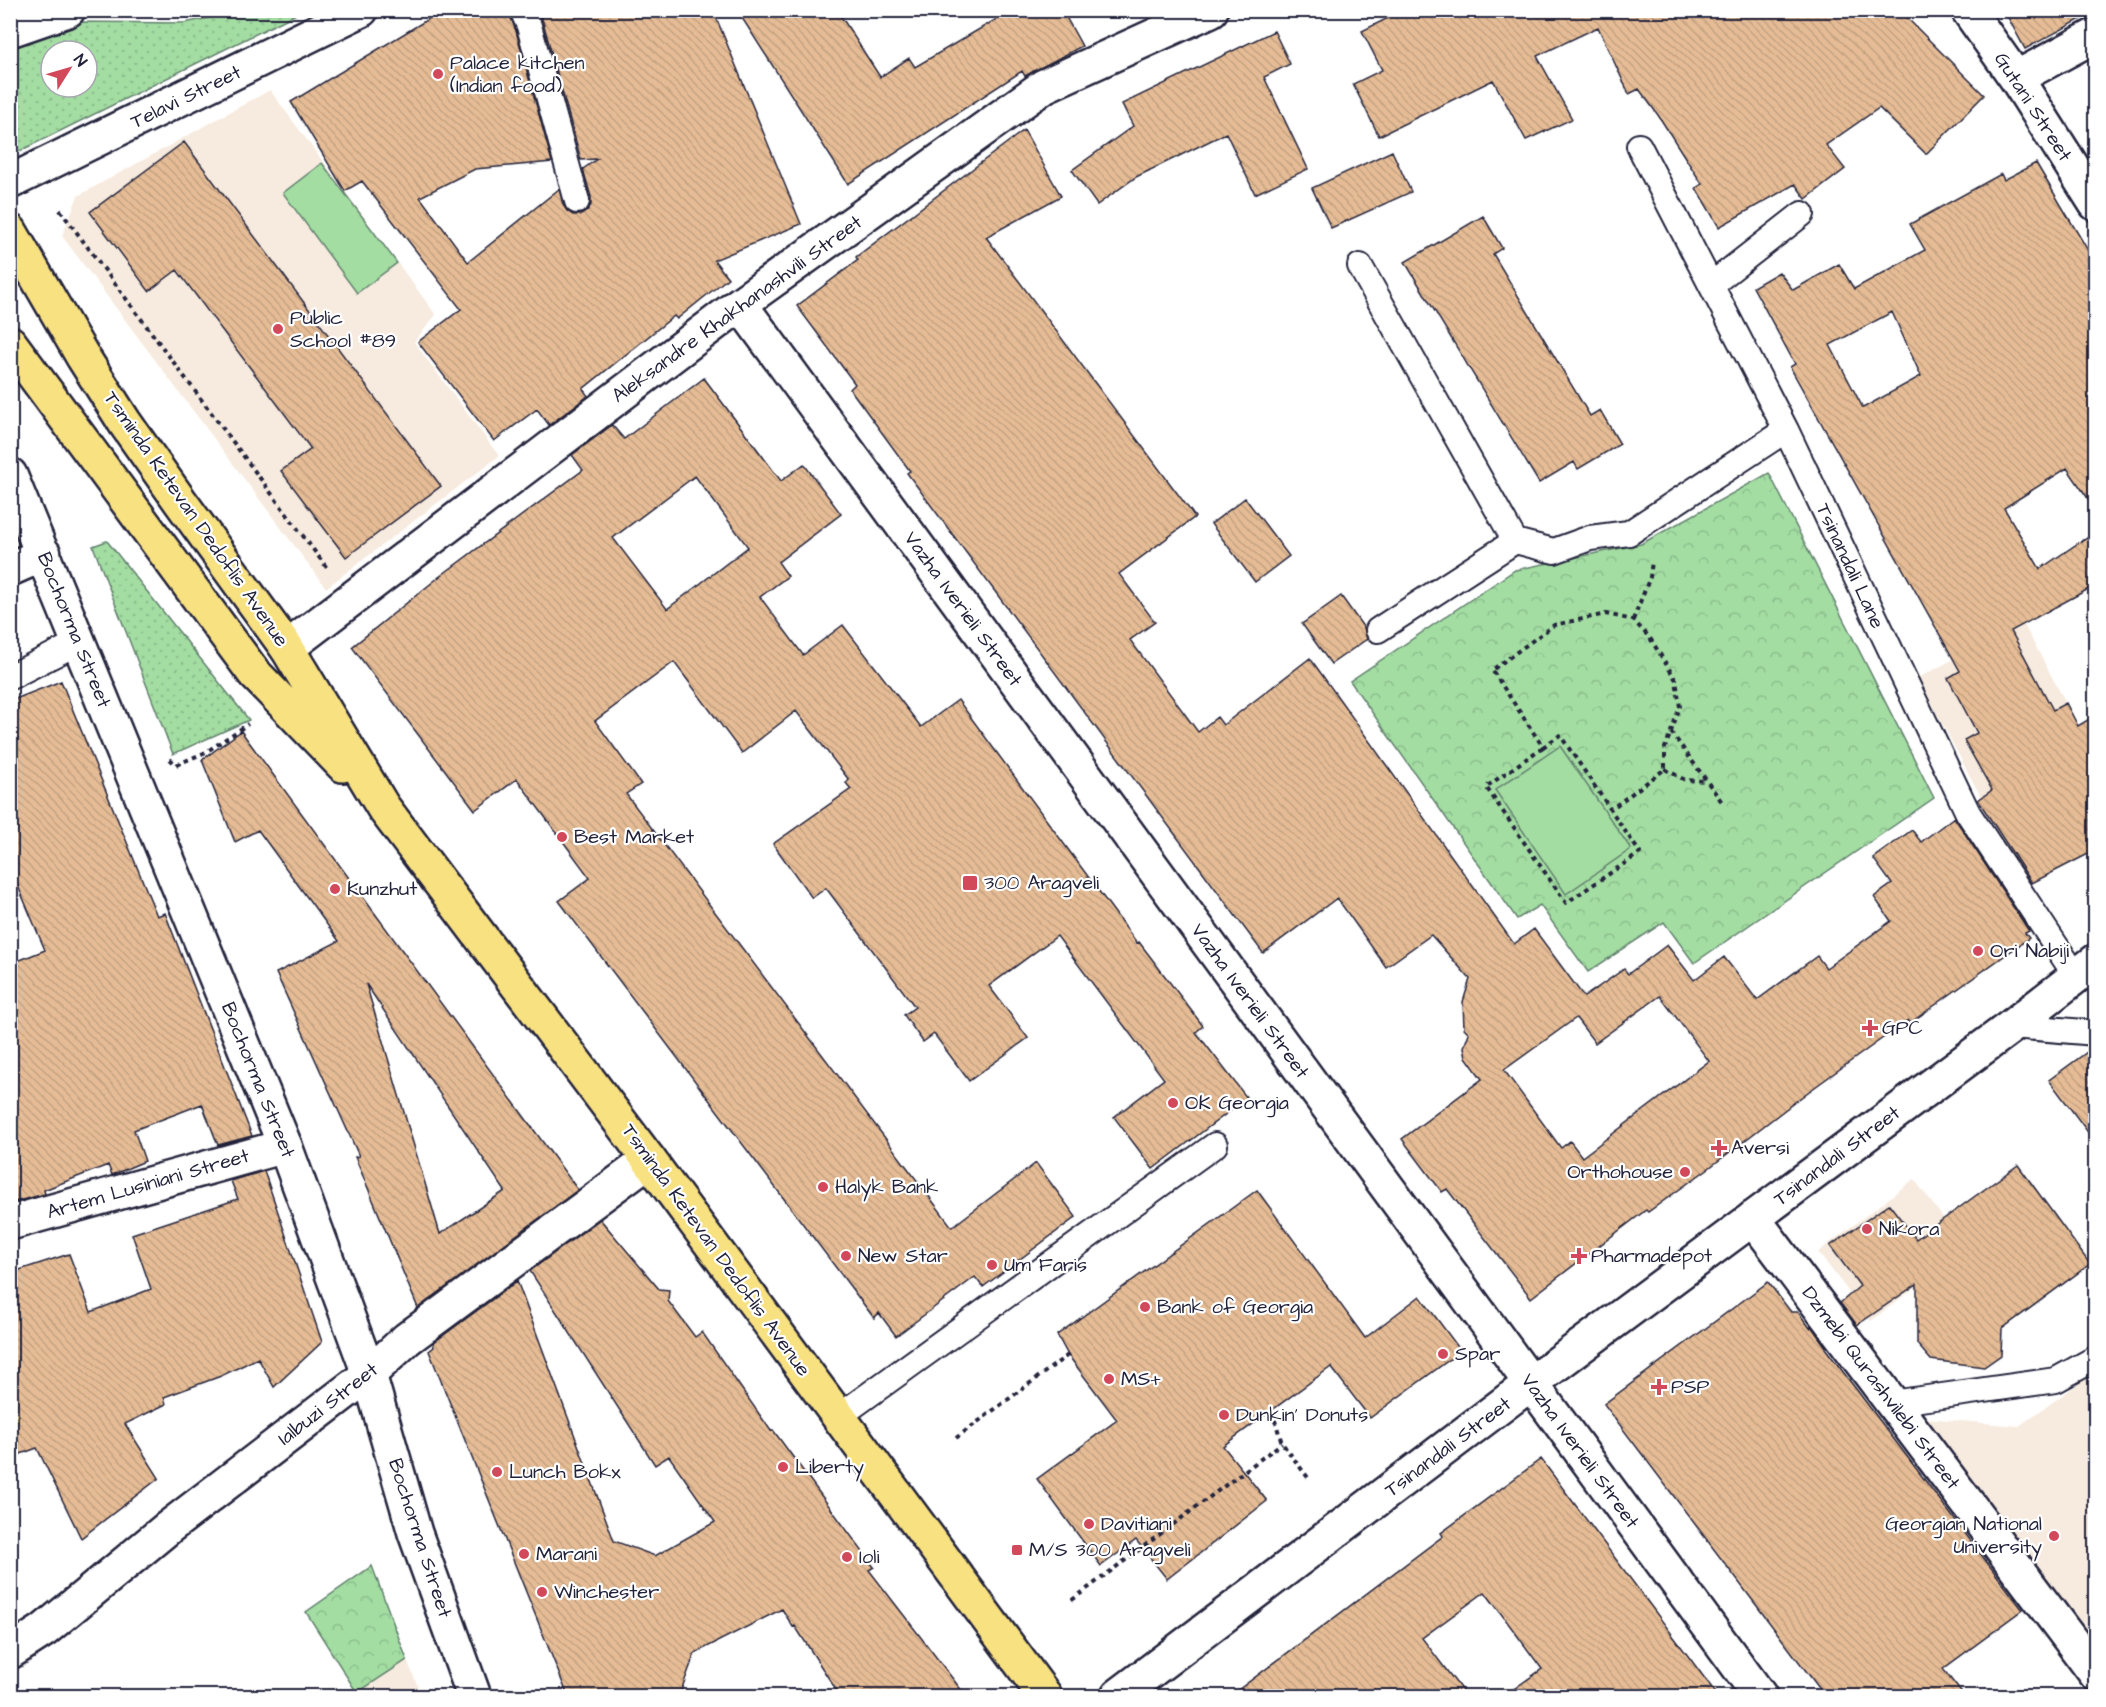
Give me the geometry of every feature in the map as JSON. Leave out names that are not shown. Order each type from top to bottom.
[{"type":"main road","name":"Tsminda Ketevan Dedoflis Avenue","points":[[10,231],[83,357],[125,423],[287,648],[383,807],[649,1160],[1045,1696]]},
{"type":"main road","name":"Tsminda Ketevan Dedoflis Avenue","points":[[10,343],[254,673],[383,807]]},
{"type":"street","points":[[10,30],[68,10]]},
{"type":"street","name":"Telavi Street","points":[[10,182],[361,10]]},
{"type":"street","name":"Aleksandre Khakhanashvili Street","points":[[287,648],[740,304],[1044,86],[1211,10]]},
{"type":"street","name":"Gutani Street","points":[[1968,10],[2016,78],[2096,204]]},
{"type":"street","points":[[2016,78],[2096,35]]},
{"type":"street","name":"Vazha Iverieli Street","points":[[740,304],[1761,1696]]},
{"type":"street","name":"Bochorma Street","points":[[10,475],[285,1146],[369,1374],[415,1533],[474,1696]]},
{"type":"street","points":[[10,568],[44,554]]},
{"type":"street","name":"Tsinandali Street","points":[[1118,1696],[1530,1383],[2086,969]]},
{"type":"street","name":"Artem Lusiniani Street","points":[[10,1223],[285,1146]]},
{"type":"street","name":"Ialbuzi Street","points":[[10,1652],[44,1629],[178,1520],[369,1374],[407,1339],[649,1160]]},
{"type":"street","name":"Dzmebi Qurashvilebi Street","points":[[1753,1218],[2096,1674]]},
{"type":"lane","points":[[522,10],[529,26],[577,201]]},
{"type":"lane","name":"Tsinandali Lane","points":[[1639,146],[1786,430],[1968,813],[2086,969]]},
{"type":"lane","points":[[1711,285],[1802,214]]},
{"type":"lane","points":[[1360,266],[1515,541],[1554,551],[1590,538],[1629,533],[1786,430]]},
{"type":"lane","points":[[1378,630],[1515,541]]},
{"type":"lane","points":[[10,677],[79,642]]},
{"type":"lane","points":[[2012,1026],[2096,1033]]},
{"type":"lane","points":[[838,1417],[1215,1145]]},
{"type":"lane","points":[[1892,1403],[2056,1380],[2096,1359]]},
{"type":"path","points":[[60,210],[350,599]]},
{"type":"path","points":[[1633,620],[1650,577],[1657,515]]},
{"type":"path","points":[[1543,747],[1492,670],[1554,625],[1606,614],[1633,620],[1650,638],[1676,680],[1680,707],[1665,748],[1665,770]]},
{"type":"path","points":[[176,765],[206,752],[254,720]]},
{"type":"path","points":[[1670,731],[1722,802]]},
{"type":"path","points":[[1560,735],[1640,853],[1566,903],[1486,786],[1543,747],[1560,735]]},
{"type":"path","points":[[1665,770],[1685,780],[1707,781]]},
{"type":"path","points":[[1611,809],[1665,770]]},
{"type":"path","points":[[956,1438],[1068,1355]]},
{"type":"path","points":[[1272,1410],[1282,1443],[1309,1479]]},
{"type":"path","points":[[1072,1600],[1282,1443]]},
{"type":"shaded area","name":"Public School #89","points":[[270,90],[436,315],[414,342],[499,456],[326,588],[62,236],[78,196]]},
{"type":"shaded area","points":[[2023,623],[2066,703],[2095,850],[2028,886],[1918,678]]},
{"type":"shaded area","points":[[1914,1179],[1966,1248],[1871,1321],[1818,1252]]},
{"type":"shaded area","name":"Georgian National University","points":[[2095,1372],[2095,1645],[1925,1418],[2019,1426]]},
{"type":"shaded area","points":[[407,1660],[422,1696],[352,1696]]},
{"type":"green space","points":[[244,11],[302,11],[18,152],[11,150],[11,45],[75,22],[184,23]]},
{"type":"green space","points":[[322,163],[397,263],[357,293],[283,193]]},
{"type":"green space","points":[[1769,473],[1934,798],[1694,963],[1664,922],[1588,972],[1540,905],[1517,919],[1350,681],[1515,570],[1641,544]]},
{"type":"green space","points":[[107,541],[249,720],[173,754],[93,546]]},
{"type":"green space","points":[[1560,746],[1631,849],[1566,894],[1495,790]]},
{"type":"green space","points":[[372,1566],[407,1660],[357,1693],[306,1612]]},
{"type":"building","points":[[443,10],[508,10],[516,31],[552,162],[475,169],[420,197],[468,262],[559,189],[563,205],[573,215],[581,215],[591,205],[583,169],[597,159],[581,160],[538,10],[713,10],[801,224],[714,260],[728,278],[677,319],[674,316],[583,389],[588,396],[549,425],[537,409],[494,441],[418,342],[461,309],[362,181],[345,191],[291,102]]},
{"type":"building","points":[[737,10],[837,10],[880,77],[909,58],[915,67],[1012,10],[1062,10],[1082,46],[1025,76],[1022,71],[848,184]]},
{"type":"building","points":[[1404,10],[1899,10],[1984,95],[1926,154],[1879,108],[1826,145],[1845,169],[1806,199],[1795,184],[1719,227],[1696,188],[1702,184],[1658,115],[1639,89],[1629,94],[1598,27],[1537,56],[1572,119],[1526,140],[1493,80],[1379,136],[1353,84],[1382,70],[1362,31]]},
{"type":"building","points":[[2004,10],[2096,10],[2096,11],[2025,49]]},
{"type":"building","points":[[1274,31],[1290,64],[1264,77],[1308,169],[1255,194],[1226,133],[1136,177],[1097,205],[1072,170],[1133,126],[1122,104]]},
{"type":"building","points":[[1024,130],[1061,196],[986,237],[1195,517],[1119,574],[1155,622],[1130,640],[1198,732],[1217,717],[1223,725],[1310,658],[1514,944],[1534,929],[1584,997],[1624,969],[1628,974],[1667,945],[1694,980],[1724,957],[1757,1000],[1817,956],[1826,968],[1891,921],[1874,897],[1892,884],[1873,858],[1912,830],[1921,842],[1954,817],[2029,931],[2025,933],[2029,938],[1910,1023],[1908,1020],[1808,1092],[1709,1168],[1648,1212],[1646,1210],[1531,1298],[1447,1189],[1442,1192],[1402,1139],[1482,1079],[1466,1057],[1464,1047],[1469,1033],[1464,1028],[1463,1002],[1470,979],[1431,935],[1386,967],[1337,898],[1263,953],[907,473],[910,471],[850,389],[855,384],[797,306],[858,260],[856,257]],"holes":[[[1660,996],[1709,1061],[1582,1157],[1570,1141],[1561,1148],[1504,1070],[1576,1018],[1595,1043]]]},
{"type":"building","points":[[184,142],[441,486],[346,557],[281,471],[311,449],[177,270],[149,291],[90,212]]},
{"type":"building","points":[[1392,151],[1411,192],[1331,228],[1312,188]]},
{"type":"building","points":[[2036,163],[2096,264],[2096,510],[2067,468],[2004,508],[2040,569],[2096,531],[2096,585],[2011,631],[2053,710],[2066,703],[2078,726],[2096,715],[2096,850],[2032,883],[1978,800],[1992,790],[1964,740],[1977,733],[1948,678],[1960,671],[1790,367],[1795,364],[1753,287],[1779,272],[1793,290],[1839,264],[1854,289],[1925,250],[1910,224],[2001,174],[2004,180]],"holes":[[[1892,312],[1921,376],[1863,408],[1830,345]]]},
{"type":"building","points":[[1483,216],[1502,248],[1493,254],[1590,416],[1600,410],[1620,444],[1578,469],[1574,462],[1539,483],[1405,262]]},
{"type":"building","points":[[704,378],[781,481],[804,464],[841,514],[778,562],[788,576],[760,597],[803,655],[843,625],[921,727],[958,700],[1137,943],[1139,942],[1203,1026],[1196,1032],[1247,1098],[1153,1169],[1114,1117],[1164,1079],[1057,936],[989,986],[1028,1038],[969,1081],[934,1034],[923,1042],[904,1015],[915,1007],[826,888],[812,898],[773,844],[851,789],[846,783],[849,780],[796,711],[742,753],[674,662],[595,721],[641,784],[626,794],[952,1227],[1036,1163],[1076,1217],[983,1287],[975,1277],[896,1336],[879,1313],[874,1318],[559,901],[590,878],[517,779],[475,810],[352,647],[439,577],[583,470],[572,455],[612,425],[624,439]],"holes":[[[695,476],[748,547],[667,609],[613,538]]]},
{"type":"building","points":[[1245,498],[1289,556],[1255,582],[1211,524]]},
{"type":"building","points":[[1341,596],[1364,628],[1367,639],[1331,664],[1302,624]]},
{"type":"building","points":[[61,681],[157,916],[165,913],[252,1136],[218,1145],[202,1104],[134,1130],[145,1161],[112,1175],[108,1165],[44,1190],[45,1194],[10,1203],[10,964],[45,950],[10,867],[10,701]]},
{"type":"building","points":[[241,731],[578,1190],[418,1308],[355,1157],[359,1156],[276,973],[339,941],[258,830],[235,842],[202,760]],"holes":[[[366,984],[505,1191],[440,1234]]]},
{"type":"building","points":[[2096,1047],[2096,1143],[2049,1080]]},
{"type":"building","points":[[2018,1165],[2090,1264],[2002,1329],[2001,1355],[1984,1367],[1931,1360],[1917,1344],[1917,1284],[1857,1325],[1840,1303],[1860,1286],[1830,1246],[1889,1204],[1916,1239]]},
{"type":"building","points":[[264,1171],[322,1342],[274,1387],[258,1358],[221,1376],[164,1397],[166,1404],[125,1424],[159,1478],[81,1538],[37,1448],[10,1458],[10,1273],[69,1254],[91,1312],[151,1289],[132,1234],[238,1199],[231,1181]]},
{"type":"building","points":[[1257,1190],[1365,1338],[1420,1296],[1461,1351],[1370,1418],[1331,1367],[1223,1446],[1267,1501],[1167,1579],[1136,1540],[1101,1566],[1037,1479],[1117,1420],[1068,1355],[1057,1335]]},
{"type":"building","points":[[600,1219],[659,1289],[669,1290],[668,1301],[695,1337],[702,1332],[771,1431],[773,1430],[874,1567],[869,1570],[966,1696],[840,1696],[782,1609],[695,1653],[679,1696],[568,1696],[429,1351],[434,1347],[433,1343],[517,1281],[614,1541],[655,1556],[715,1522],[669,1456],[655,1465],[530,1271]]},
{"type":"building","points":[[1768,1282],[1791,1312],[1798,1312],[1810,1328],[1811,1326],[1825,1348],[2023,1610],[1943,1669],[1964,1696],[1825,1696],[1604,1404]]},
{"type":"building","points":[[1541,1459],[1718,1696],[1504,1696],[1542,1669],[1485,1592],[1422,1638],[1466,1696],[1230,1696],[1443,1536],[1441,1533]]},
{"type":"place","name":"Palace kitchen (Indian food)","points":[[438,74]]},
{"type":"place","name":"Public School #89","points":[[278,329]]},
{"type":"place","name":"Best Market","points":[[562,837]]},
{"type":"place","name":"300 Aragveli","points":[[970,883]]},
{"type":"place","name":"Kunzhut","points":[[335,889]]},
{"type":"place","name":"Ori Nabiji","points":[[1978,951]]},
{"type":"place","name":"GPC","points":[[1870,1028]]},
{"type":"place","name":"OK Georgia","points":[[1173,1103]]},
{"type":"place","name":"Aversi","points":[[1719,1148]]},
{"type":"place","name":"Orthohouse","points":[[1685,1172]]},
{"type":"place","name":"Halyk Bank","points":[[823,1187]]},
{"type":"place","name":"Nikora","points":[[1867,1229]]},
{"type":"place","name":"New Star","points":[[846,1256]]},
{"type":"place","name":"Pharmadepot","points":[[1579,1256]]},
{"type":"place","name":"Um Faris","points":[[992,1265]]},
{"type":"place","name":"Bank of Georgia","points":[[1145,1307]]},
{"type":"place","name":"Spar","points":[[1443,1354]]},
{"type":"place","name":"MS+","points":[[1109,1379]]},
{"type":"place","name":"PSP","points":[[1659,1387]]},
{"type":"place","name":"Dunkin' Donuts","points":[[1224,1415]]},
{"type":"place","name":"Liberty","points":[[783,1467]]},
{"type":"place","name":"Lunch Bokx","points":[[497,1472]]},
{"type":"place","name":"Davitiani","points":[[1089,1524]]},
{"type":"place","name":"Georgian National University","points":[[2054,1536]]},
{"type":"place","name":"M/S 300 Aragveli","points":[[1017,1550]]},
{"type":"place","name":"Marani","points":[[524,1554]]},
{"type":"place","name":"Ioli","points":[[847,1557]]},
{"type":"place","name":"Winchester","points":[[542,1592]]}]
